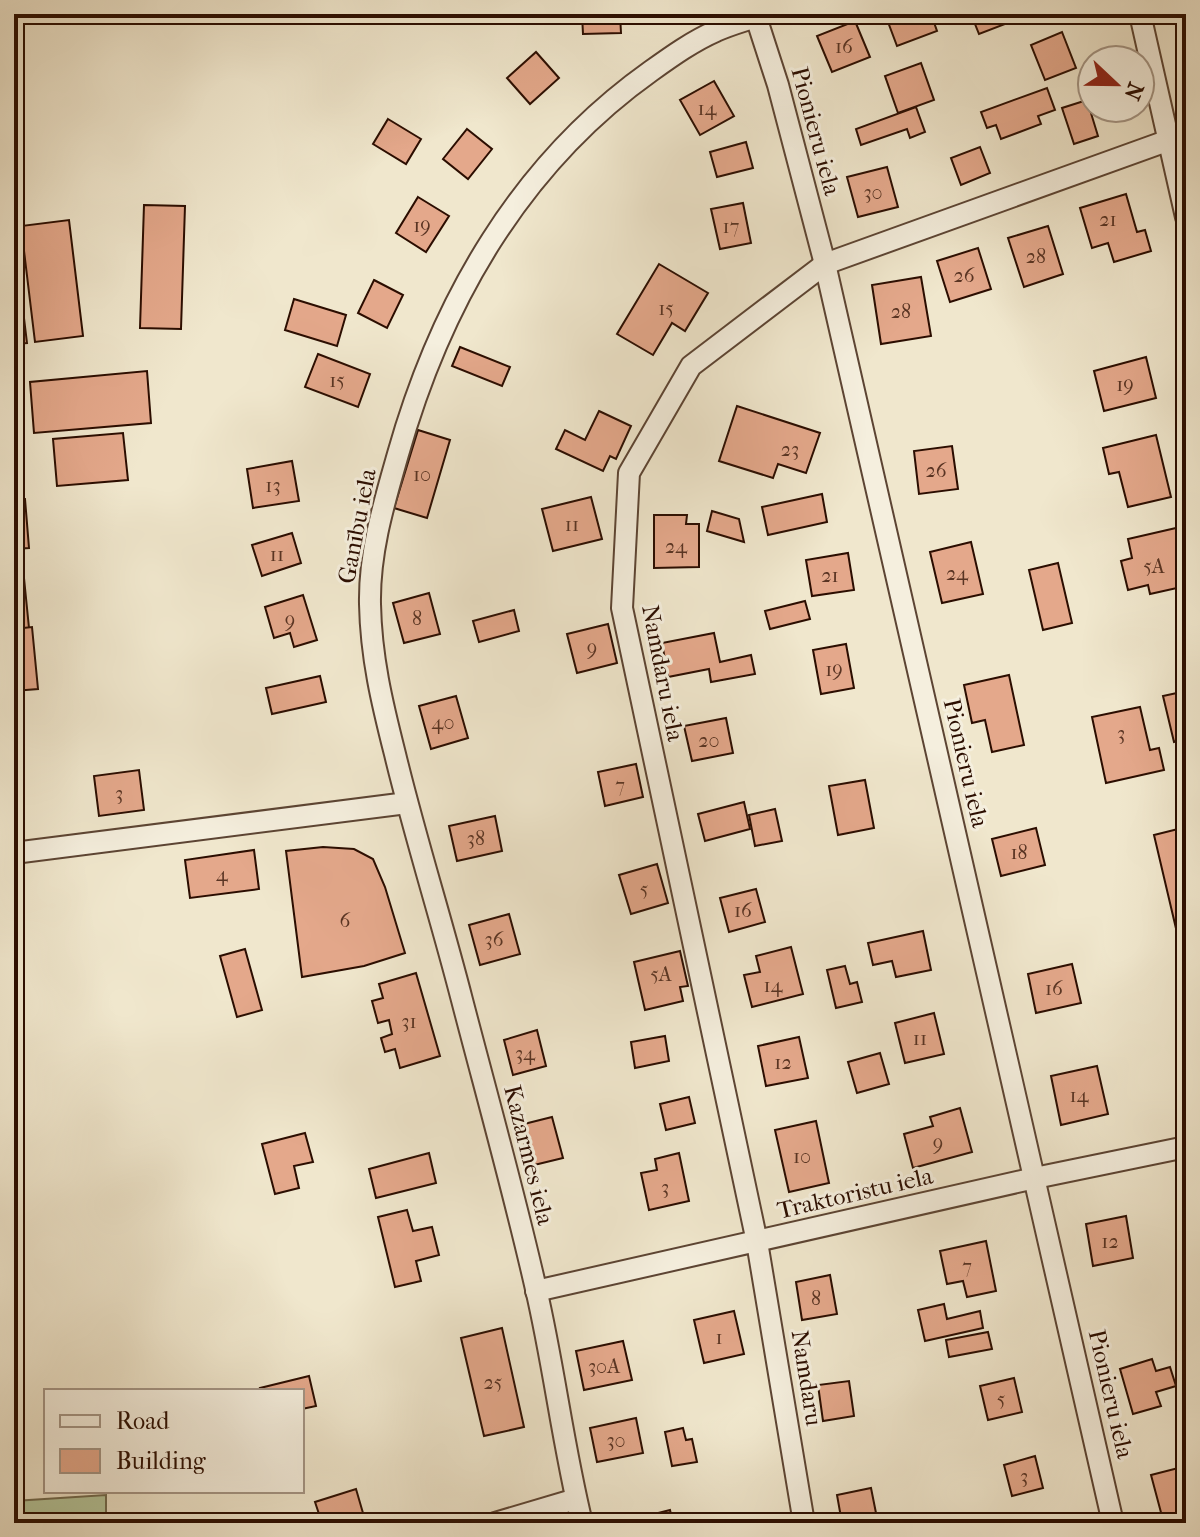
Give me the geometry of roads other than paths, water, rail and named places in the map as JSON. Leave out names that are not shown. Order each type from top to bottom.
[{"type":"street","points":[[1140,14],[1178,137],[1186,217]]},
{"type":"street","name":"Ganību iela","points":[[407,803],[372,653],[371,565],[403,437],[434,347],[476,263],[508,212],[570,141],[620,93],[680,51],[713,22],[760,15]]},
{"type":"street","name":"Pionieru iela","points":[[760,15],[825,264],[1113,1523]]},
{"type":"street","name":"Namdaru iela","points":[[757,1242],[622,608],[629,473],[691,366],[825,264],[1178,137]]},
{"type":"street","points":[[14,853],[407,803]]},
{"type":"street","name":"Kazarmes iela","points":[[407,803],[461,994],[536,1291],[582,1523]]},
{"type":"street","name":"Traktoristu iela","points":[[536,1291],[1186,1147]]},
{"type":"street","name":"Namdaru","points":[[757,1242],[804,1523]]},
{"type":"street","points":[[495,1523],[576,1499]]}]
